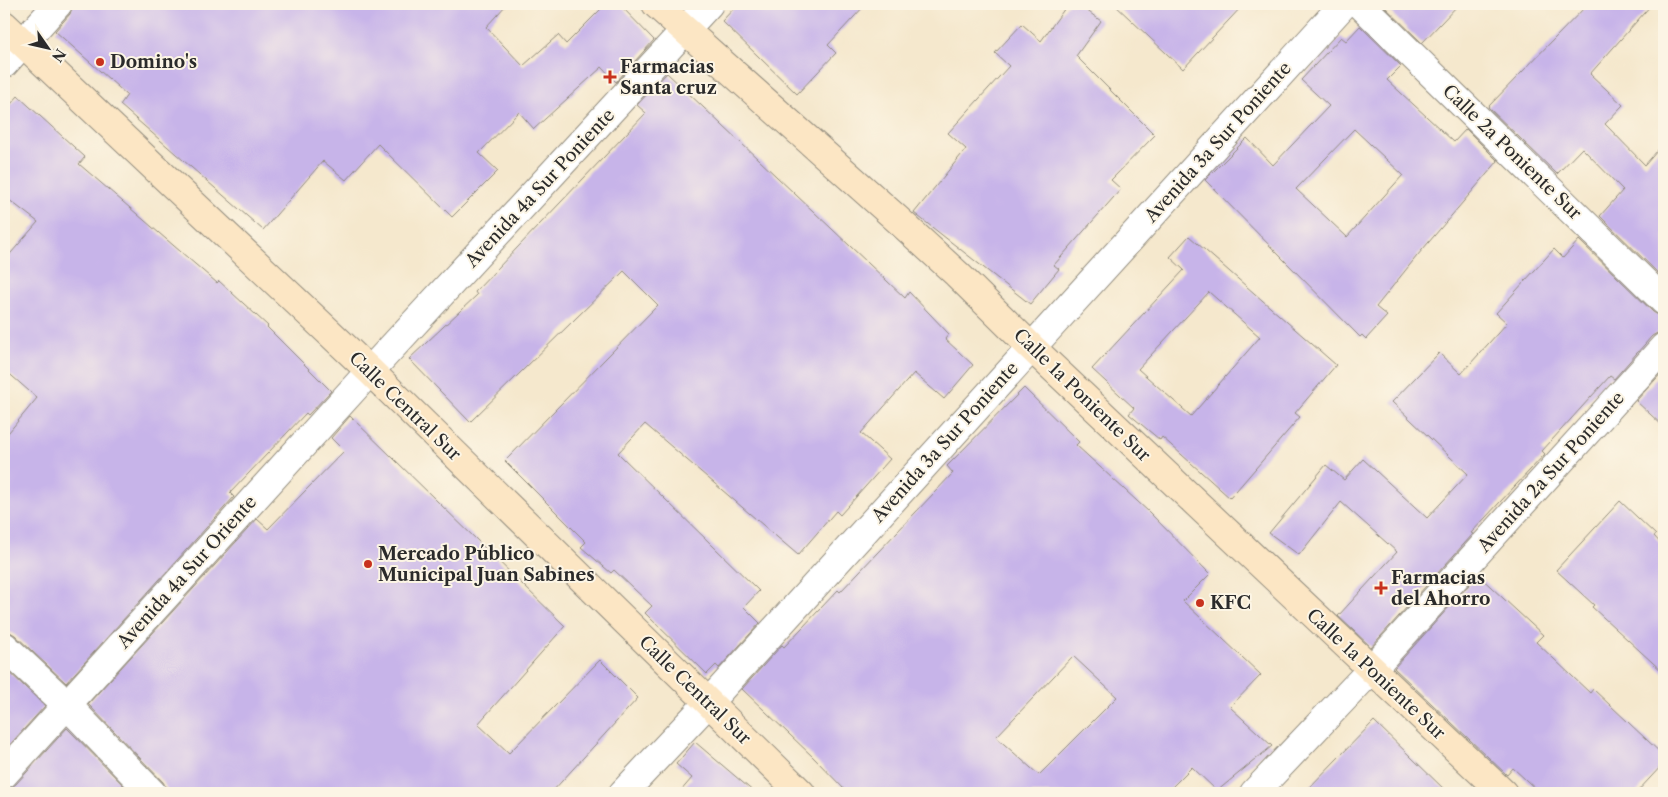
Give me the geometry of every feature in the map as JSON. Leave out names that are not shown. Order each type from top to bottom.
[{"type":"main road","name":"Calle 1a Poniente Sur","points":[[656,4],[957,274],[1031,347],[1503,793]]},
{"type":"main road","name":"Calle Central Sur","points":[[13,34],[370,371],[801,793]]},
{"type":"street","points":[[4,64],[13,34],[58,4]]},
{"type":"street","name":"Avenida 4a Sur Poniente","points":[[370,371],[709,4]]},
{"type":"street","name":"Avenida 3a Sur Poniente","points":[[623,793],[708,703],[1344,4]]},
{"type":"street","name":"Calle 2a Poniente Sur","points":[[1360,4],[1664,301]]},
{"type":"street","name":"Avenida 2a Sur Poniente","points":[[1254,793],[1371,670],[1664,348]]},
{"type":"street","name":"Avenida 4a Sur Oriente","points":[[4,774],[370,371]]},
{"type":"street","points":[[4,646],[67,705],[152,793]]},
{"type":"building","points":[[73,4],[507,4],[486,27],[523,66],[558,35],[566,44],[606,4],[619,4],[654,40],[616,82],[602,67],[534,129],[519,112],[479,153],[498,171],[452,217],[378,144],[346,180],[323,161],[263,230],[120,105],[127,95],[55,31],[70,14]]},
{"type":"building","points":[[738,4],[866,4],[828,45],[836,53],[797,94],[722,21]]},
{"type":"building","points":[[1068,4],[1078,4],[1101,21],[1076,56],[1155,135],[1111,180],[1121,189],[1054,265],[1059,269],[1030,304],[914,213],[966,149],[948,133],[1009,66],[995,53],[1022,24],[1041,41]]},
{"type":"building","points":[[1114,4],[1244,4],[1183,69]]},
{"type":"building","points":[[1382,4],[1459,4],[1422,43]]},
{"type":"building","points":[[1588,4],[1652,4],[1590,74],[1623,105],[1605,124],[1645,165],[1664,143],[1664,279],[1600,216],[1623,190],[1582,148],[1557,174],[1488,107]]},
{"type":"building","points":[[1360,26],[1401,66],[1387,80],[1454,142],[1466,129],[1498,161],[1376,307],[1387,316],[1366,339],[1362,335],[1360,337],[1205,180],[1247,138],[1273,165],[1329,106],[1301,80],[1341,37],[1346,41]],"holes":[[[1354,129],[1403,175],[1347,237],[1296,189]]]},
{"type":"building","points":[[667,73],[905,298],[909,292],[949,334],[945,339],[973,365],[944,399],[914,373],[861,433],[890,459],[840,515],[836,511],[798,555],[645,424],[618,453],[759,591],[744,607],[760,623],[719,668],[716,665],[707,674],[645,613],[652,606],[614,570],[611,573],[581,547],[586,542],[505,461],[658,305],[624,271],[470,422],[409,359],[477,295],[475,292],[646,113],[637,105]]},
{"type":"building","points":[[18,96],[85,157],[79,164],[217,283],[219,281],[268,326],[331,391],[308,415],[306,413],[230,493],[234,497],[66,683],[15,635],[4,631],[4,438],[37,398],[4,369],[4,261],[38,222],[4,196],[4,112]]},
{"type":"building","points":[[1189,236],[1336,365],[1295,413],[1300,417],[1230,498],[1162,437],[1160,440],[1129,414],[1134,408],[1092,369],[1184,270],[1170,257]],"holes":[[[1209,292],[1260,337],[1191,416],[1138,369]]]},
{"type":"building","points":[[1579,240],[1653,312],[1664,316],[1664,332],[1659,332],[1652,336],[1614,379],[1610,376],[1542,451],[1545,454],[1471,533],[1473,534],[1371,647],[1338,616],[1397,552],[1341,502],[1299,555],[1269,533],[1326,465],[1344,480],[1363,459],[1427,518],[1468,474],[1392,402],[1439,353],[1461,374],[1507,323],[1496,313],[1554,249],[1563,258]]},
{"type":"building","points":[[1664,370],[1664,427],[1636,401]]},
{"type":"building","points":[[1024,388],[1079,442],[1076,445],[1149,512],[1210,574],[1183,601],[1261,675],[1230,707],[1272,746],[1217,791],[1192,767],[1166,793],[848,793],[742,689],[782,645],[784,647],[838,590],[840,592],[953,473],[947,466]],"holes":[[[1073,656],[1117,697],[1039,775],[996,737]]]},
{"type":"building","name":"Mercado Público Municipal Juan Sabines","points":[[350,416],[565,626],[478,724],[509,753],[600,660],[638,698],[551,793],[167,793],[163,782],[88,704],[257,519],[268,529],[344,451],[331,438]]},
{"type":"building","points":[[1620,501],[1656,535],[1654,536],[1664,547],[1664,673],[1592,607],[1594,605],[1556,570]]},
{"type":"building","points":[[1478,575],[1543,635],[1536,642],[1590,693],[1593,689],[1664,756],[1664,763],[1636,793],[1540,793],[1513,768],[1507,775],[1394,668]]},
{"type":"building","points":[[4,667],[45,706],[4,751]]},
{"type":"building","points":[[1374,721],[1448,793],[1304,793]]},
{"type":"building","points":[[67,728],[131,793],[4,793],[4,789],[9,789],[16,784]]},
{"type":"building","points":[[695,742],[755,793],[679,793],[692,778],[676,764]]},
{"type":"place","name":"Domino's","points":[[100,62]]},
{"type":"place","name":"Farmacias Santa cruz","points":[[610,77]]},
{"type":"place","name":"Mercado Público Municipal Juan Sabines","points":[[368,564]]},
{"type":"place","name":"Farmacias del Ahorro","points":[[1381,588]]},
{"type":"place","name":"KFC","points":[[1200,603]]}]
